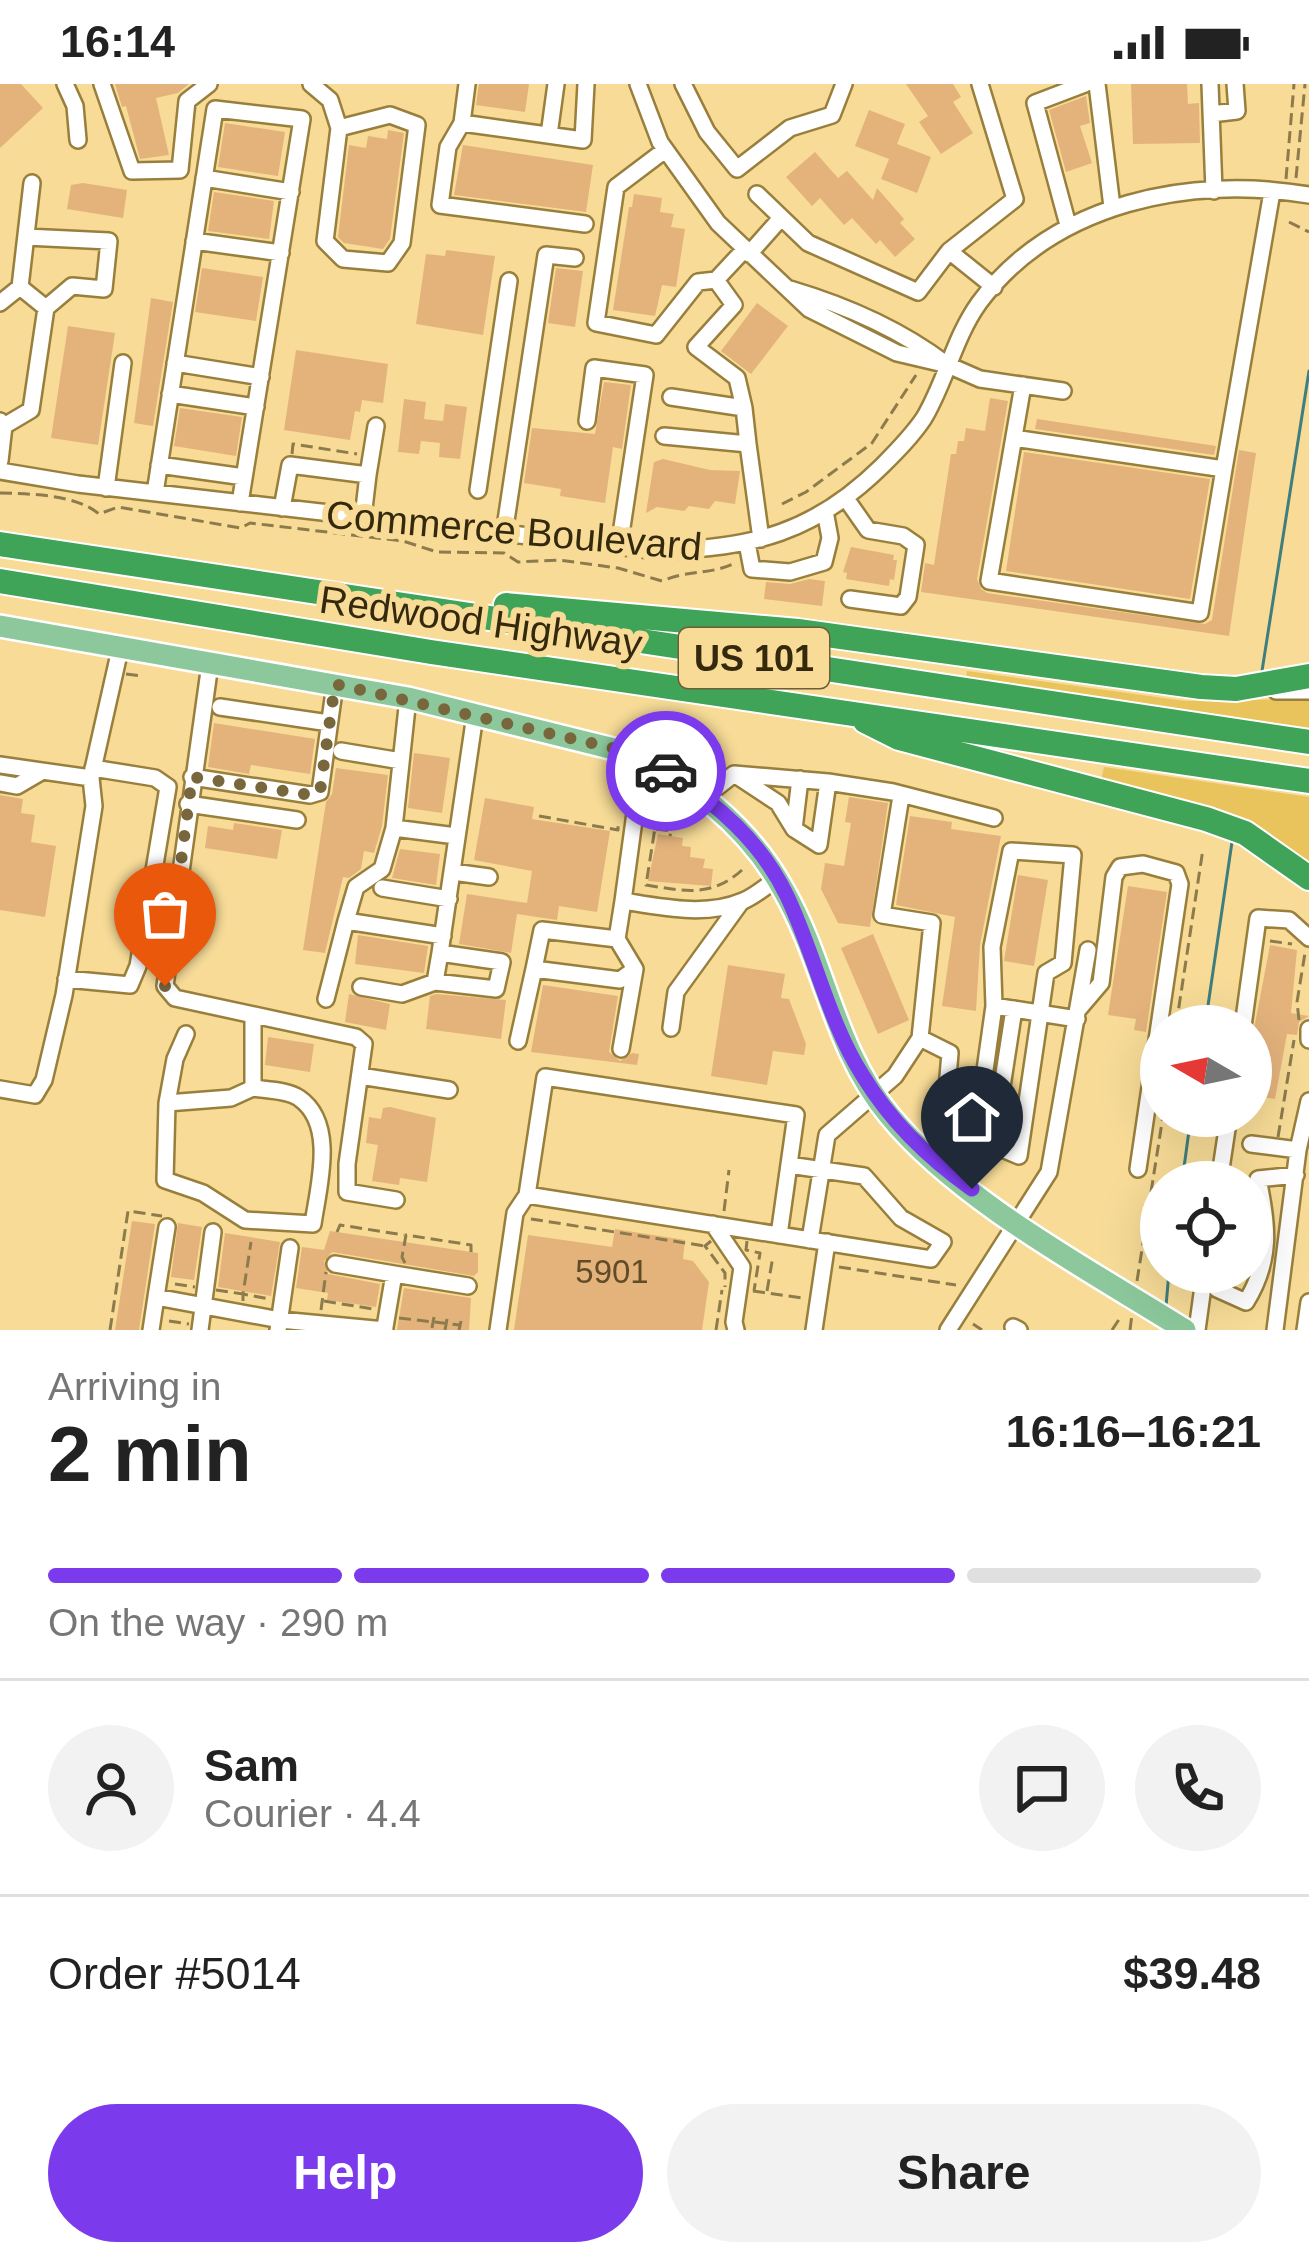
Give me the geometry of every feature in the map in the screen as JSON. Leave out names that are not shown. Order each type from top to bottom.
[{"type":"highway","name":"Redwood Highway","points":[[0,544],[1309,742]]},
{"type":"highway","points":[[199,573],[798,631],[1149,682],[1236,689],[1309,676]]},
{"type":"highway","name":"Redwood Highway","points":[[0,581],[431,652],[1309,781]]},
{"type":"highway","points":[[841,710],[898,738],[1206,819],[1244,833],[1309,878]]},
{"type":"main road","points":[[0,626],[408,698],[630,752],[656,765],[705,796],[750,839],[777,879],[841,1034],[886,1113],[938,1166],[1188,1329]]},
{"type":"street","points":[[65,84],[75,106],[78,140]]},
{"type":"street","points":[[102,84],[132,171],[180,170],[187,101],[209,84]]},
{"type":"street","points":[[311,84],[332,92]]},
{"type":"street","points":[[467,84],[462,123],[448,147],[440,206],[585,224]]},
{"type":"street","points":[[549,135],[556,84]]},
{"type":"street","points":[[462,123],[583,140],[586,84]]},
{"type":"street","points":[[638,84],[665,149],[718,224],[790,289],[824,299],[921,344],[948,365],[980,379],[1063,391]]},
{"type":"street","points":[[683,84],[707,132],[737,169],[790,128],[832,115],[844,84]]},
{"type":"street","points":[[757,194],[808,244],[918,292],[950,251],[1015,199],[980,84]]},
{"type":"street","points":[[1068,225],[1035,103],[1085,84]]},
{"type":"street","points":[[1097,84],[1112,207]]},
{"type":"street","points":[[1210,84],[1214,191]]},
{"type":"street","points":[[1211,114],[1237,111],[1235,84]]},
{"type":"street","points":[[240,503],[302,119],[332,92]]},
{"type":"street","points":[[332,92],[339,128],[325,242],[343,259],[388,263],[402,243],[417,125],[390,115],[339,128]]},
{"type":"street","points":[[155,493],[215,109],[302,119]]},
{"type":"street","points":[[665,149],[616,187],[596,323],[656,335],[698,282],[716,280],[781,218]]},
{"type":"street","points":[[204,178],[291,192]]},
{"type":"street","points":[[0,302],[20,287],[32,183]]},
{"type":"street","points":[[1024,385],[989,581],[1200,613],[1279,186]]},
{"type":"street","name":"Commerce Boulevard","points":[[0,471],[106,488],[619,547],[718,549],[754,541],[847,500],[924,418],[980,302],[1033,249],[1068,225],[1112,207],[1186,191],[1279,186],[1309,195]]},
{"type":"street","points":[[0,461],[2,424],[32,410],[46,308],[72,286],[104,289],[109,241],[26,237]]},
{"type":"street","points":[[194,241],[281,253]]},
{"type":"street","points":[[950,251],[994,287]]},
{"type":"street","points":[[505,534],[546,255],[574,258]]},
{"type":"street","points":[[716,280],[734,305],[696,346],[737,378],[748,444],[752,569],[790,572],[824,562],[830,538],[825,512]]},
{"type":"street","points":[[478,490],[508,281]]},
{"type":"street","points":[[20,287],[46,308]]},
{"type":"street","points":[[106,488],[123,363]]},
{"type":"street","points":[[175,363],[261,377]]},
{"type":"street","points":[[587,421],[594,368],[646,375],[619,547]]},
{"type":"street","points":[[170,394],[256,406]]},
{"type":"street","points":[[671,397],[744,408]]},
{"type":"street","points":[[363,518],[376,426]]},
{"type":"street","points":[[664,436],[748,444]]},
{"type":"street","points":[[1014,438],[1223,469]]},
{"type":"street","points":[[159,465],[244,477]]},
{"type":"street","points":[[282,508],[290,465],[368,475]]},
{"type":"street","points":[[847,500],[868,530],[904,536],[916,544],[908,597],[901,606],[850,599]]},
{"type":"street","points":[[0,1089],[35,1095],[44,1080],[94,806],[92,773],[121,645]]},
{"type":"street","points":[[210,664],[165,986],[175,998],[356,1037],[364,1044],[347,1192],[396,1200]]},
{"type":"street","points":[[192,777],[310,795],[320,792],[335,684]]},
{"type":"street","points":[[1236,689],[1309,691]]},
{"type":"street","points":[[326,999],[356,887],[382,869],[394,828],[408,698]]},
{"type":"street","points":[[220,707],[329,723]]},
{"type":"street","points":[[435,982],[475,715]]},
{"type":"street","points":[[341,751],[401,761]]},
{"type":"street","points":[[0,765],[155,778],[168,787],[138,966],[130,985],[66,979]]},
{"type":"street","points":[[621,1049],[634,969],[617,939],[635,813],[656,765]]},
{"type":"street","points":[[0,783],[16,786],[42,771]]},
{"type":"street","points":[[705,796],[734,774],[800,779],[994,818]]},
{"type":"street","points":[[734,774],[778,802],[794,829],[820,845],[828,782]]},
{"type":"street","points":[[794,829],[800,779]]},
{"type":"street","points":[[814,1330],[826,1135],[895,1076],[920,1038],[932,923],[882,915],[901,796]]},
{"type":"street","points":[[188,804],[297,820]]},
{"type":"street","points":[[394,828],[456,836]]},
{"type":"street","points":[[977,1127],[994,1006],[992,947],[1011,851],[1073,854],[1063,963],[1046,973],[1018,1156],[993,1145],[1014,1009]]},
{"type":"street","points":[[1077,1014],[1101,983],[1114,877],[1120,867],[1144,864],[1176,874],[1180,884],[1138,1169]]},
{"type":"street","points":[[453,872],[489,877]]},
{"type":"street","points":[[671,1028],[676,992],[741,902],[777,879]]},
{"type":"street","points":[[382,888],[448,899]]},
{"type":"street","points":[[623,902],[680,910],[741,902]]},
{"type":"street","points":[[1246,1005],[1258,919],[1289,920],[1309,938]]},
{"type":"street","points":[[346,922],[502,962],[496,989],[435,982],[409,994],[361,987]]},
{"type":"street","points":[[518,1041],[542,930],[617,939]]},
{"type":"street","points":[[948,1330],[1049,1172],[1088,950]]},
{"type":"street","points":[[534,969],[620,980],[634,969]]},
{"type":"street","points":[[994,1006],[1077,1014]]},
{"type":"street","points":[[253,1015],[253,1088]]},
{"type":"street","points":[[166,1103],[231,1098],[253,1088],[296,1095],[310,1108],[320,1135],[323,1158],[313,1224],[244,1220],[203,1193],[165,1180],[166,1103],[175,1059],[186,1034]]},
{"type":"street","points":[[920,1038],[950,1053],[946,1101]]},
{"type":"street","points":[[360,1076],[449,1090]]},
{"type":"street","points":[[498,1330],[515,1213],[527,1195],[545,1077],[796,1114],[779,1234]]},
{"type":"street","points":[[1275,1330],[1309,1101]]},
{"type":"street","points":[[1251,1144],[1298,1153]]},
{"type":"street","points":[[527,1195],[718,1221],[931,1259],[943,1242],[901,1217],[864,1176],[789,1165]]},
{"type":"street","points":[[718,1221],[742,1268],[736,1330]]},
{"type":"street","points":[[151,1330],[167,1227]]},
{"type":"street","points":[[1272,1227],[1291,1230]]},
{"type":"street","points":[[195,1327],[203,1306],[213,1232]]},
{"type":"street","points":[[279,1325],[290,1249]]},
{"type":"street","points":[[330,1267],[468,1286]]},
{"type":"street","points":[[156,1297],[279,1325],[384,1325],[394,1274]]},
{"type":"street","points":[[1188,1329],[1199,1293]]},
{"type":"street","points":[[1227,1293],[1246,1301],[1250,1293]]},
{"type":"street","points":[[1305,1330],[1309,1302]]},
{"type":"path","points":[[1279,186],[1294,110],[1290,109],[1294,84]]},
{"type":"path","points":[[1295,182],[1306,84]]},
{"type":"path","points":[[1288,222],[1309,232]]},
{"type":"path","points":[[782,504],[872,443],[916,375]]},
{"type":"path","points":[[290,465],[293,444],[371,456]]},
{"type":"path","points":[[623,802],[632,782]]},
{"type":"path","points":[[659,796],[646,885],[697,893],[723,885],[742,870]]},
{"type":"path","points":[[539,817],[618,830],[618,822]]},
{"type":"path","points":[[655,828],[670,831],[670,836]]},
{"type":"path","points":[[1179,1005],[1203,849]]},
{"type":"path","points":[[1270,940],[1306,946],[1297,1002],[1303,1033],[1293,1042],[1278,1137],[1288,1139],[1298,1153]]},
{"type":"path","points":[[1130,1330],[1143,1303],[1160,1137]]},
{"type":"path","points":[[718,1221],[729,1170]]},
{"type":"path","points":[[532,1219],[705,1246]]},
{"type":"path","points":[[337,1232],[340,1225],[406,1235]]},
{"type":"path","points":[[351,1234],[352,1227]]},
{"type":"path","points":[[364,1236],[365,1229]]},
{"type":"path","points":[[748,1230],[746,1250],[760,1253],[754,1291]]},
{"type":"path","points":[[377,1238],[379,1231]]},
{"type":"path","points":[[390,1240],[392,1233]]},
{"type":"path","points":[[417,1244],[418,1237]]},
{"type":"path","points":[[431,1246],[432,1239]]},
{"type":"path","points":[[444,1248],[446,1241]]},
{"type":"path","points":[[244,1294],[252,1242]]},
{"type":"path","points":[[458,1250],[459,1243]]},
{"type":"path","points":[[767,1293],[772,1256]]},
{"type":"path","points":[[830,1266],[956,1285]]},
{"type":"path","points":[[320,1311],[322,1283],[330,1267]]},
{"type":"path","points":[[716,1330],[722,1286]]},
{"type":"path","points":[[746,1289],[810,1300]]},
{"type":"path","points":[[322,1301],[374,1309],[384,1325],[434,1319],[460,1325]]},
{"type":"path","points":[[1112,1330],[1120,1318]]},
{"type":"path","points":[[432,1328],[434,1319]]},
{"type":"path","points":[[167,1320],[195,1327]]},
{"type":"path","points":[[445,1330],[447,1321]]},
{"type":"path","points":[[973,1324],[982,1330]]},
{"type":"shaded area","points":[[967,671],[1185,701],[1309,699],[1309,730],[966,683]]},
{"type":"shaded area","points":[[1104,767],[1309,797],[1309,866],[1246,820],[1101,781]]},
{"type":"building","points":[[0,84],[21,84],[43,108],[0,148]]},
{"type":"building","points":[[115,84],[189,84],[178,93],[156,98],[169,155],[140,159]]},
{"type":"building","points":[[479,84],[529,84],[525,112],[476,105]]},
{"type":"building","points":[[906,84],[953,84],[961,97],[953,102],[973,133],[941,154],[919,122],[928,116]]},
{"type":"building","points":[[1131,84],[1187,84],[1188,104],[1199,103],[1200,143],[1133,144]]},
{"type":"building","points":[[1086,96],[1090,123],[1080,126],[1092,163],[1066,172],[1049,110]]},
{"type":"building","points":[[869,110],[905,124],[897,144],[931,157],[917,193],[881,179],[889,159],[855,146]]},
{"type":"building","points":[[225,123],[285,132],[278,176],[218,167]]},
{"type":"building","points":[[388,130],[404,133],[390,239],[383,249],[344,243],[338,237],[349,145],[366,148],[368,136],[387,139]]},
{"type":"building","points":[[463,145],[593,165],[586,212],[454,195]]},
{"type":"building","points":[[815,152],[838,178],[847,171],[873,200],[877,188],[915,239],[895,257],[852,218],[844,225],[820,198],[812,206],[786,177]]},
{"type":"building","points":[[71,185],[127,190],[123,218],[67,209]]},
{"type":"building","points":[[214,192],[274,201],[269,239],[208,231]]},
{"type":"building","points":[[634,194],[662,198],[660,212],[674,214],[671,227],[685,229],[676,287],[662,285],[655,316],[613,310]]},
{"type":"building","points":[[446,250],[495,256],[483,335],[416,324],[426,254],[445,256]]},
{"type":"building","points":[[202,268],[263,277],[256,321],[195,312]]},
{"type":"building","points":[[556,268],[583,271],[575,327],[548,323]]},
{"type":"building","points":[[151,298],[173,302],[153,426],[134,423]]},
{"type":"building","points":[[757,303],[788,326],[751,374],[721,351]]},
{"type":"building","points":[[68,326],[115,333],[98,445],[51,438]]},
{"type":"building","points":[[296,350],[388,364],[383,403],[362,400],[350,440],[284,430]]},
{"type":"building","points":[[604,382],[631,385],[622,449],[613,447],[605,503],[560,496],[561,489],[524,483],[532,428],[595,434]]},
{"type":"building","points":[[990,398],[1008,401],[977,579],[987,593],[1205,624],[1212,620],[1239,450],[1256,453],[1229,636],[921,592],[925,563],[934,565],[951,454],[956,454],[958,441],[964,441],[966,428],[985,431]]},
{"type":"building","points":[[404,399],[426,402],[424,419],[443,421],[445,404],[467,407],[460,459],[439,457],[440,443],[421,441],[419,454],[398,452]]},
{"type":"building","points":[[180,408],[242,417],[236,456],[174,446]]},
{"type":"building","points":[[1037,419],[1216,446],[1214,455],[1035,429]]},
{"type":"building","points":[[1024,452],[1210,479],[1190,599],[1006,571]]},
{"type":"building","points":[[663,459],[710,470],[740,471],[735,504],[715,501],[709,509],[657,507],[646,513],[654,462]]},
{"type":"building","points":[[851,547],[894,555],[894,580],[890,579],[889,586],[846,579],[843,572]]},
{"type":"building","points":[[825,581],[822,606],[764,599],[766,582],[790,584]]},
{"type":"building","points":[[214,723],[315,739],[310,774],[251,765],[249,774],[208,767]]},
{"type":"building","points":[[414,753],[450,758],[442,813],[408,808]]},
{"type":"building","points":[[336,768],[388,775],[374,853],[364,851],[361,869],[343,877],[325,953],[303,950],[326,802]]},
{"type":"building","points":[[0,795],[23,799],[21,813],[35,815],[31,842],[56,846],[45,917],[0,910]]},
{"type":"building","points":[[849,797],[888,803],[870,927],[838,923],[821,889],[825,863],[844,866],[851,823],[845,822]]},
{"type":"building","points":[[485,798],[534,807],[532,819],[610,831],[597,912],[559,906],[557,920],[517,914],[511,953],[459,944],[467,894],[527,903],[532,871],[474,860]]},
{"type":"building","points":[[910,816],[952,822],[951,829],[1001,836],[980,945],[976,1011],[942,1006],[955,917],[896,905]]},
{"type":"building","points":[[234,823],[282,830],[277,859],[205,848],[208,826],[233,830]]},
{"type":"building","points":[[658,834],[683,838],[682,846],[691,847],[690,857],[705,859],[703,868],[713,869],[711,886],[648,881]]},
{"type":"building","points":[[400,849],[440,854],[436,885],[392,878]]},
{"type":"building","points":[[1018,875],[1048,880],[1034,966],[1004,961]]},
{"type":"building","points":[[1128,886],[1167,892],[1150,1005],[1140,1005],[1140,1031],[1134,1030],[1136,1019],[1108,1015]]},
{"type":"building","points":[[873,934],[909,1020],[878,1034],[841,948]]},
{"type":"building","points":[[358,935],[428,946],[424,973],[355,964]]},
{"type":"building","points":[[1270,945],[1297,950],[1291,1013],[1309,1016],[1299,1022],[1297,1035],[1287,1034],[1275,1099],[1272,1005],[1259,1005]]},
{"type":"building","points":[[728,965],[785,974],[781,998],[789,999],[806,1044],[804,1055],[773,1051],[767,1085],[711,1076]]},
{"type":"building","points":[[543,985],[618,996],[609,1052],[620,1061],[639,1054],[637,1065],[531,1052]]},
{"type":"building","points":[[349,994],[390,1004],[386,1030],[345,1022]]},
{"type":"building","points":[[430,996],[506,1000],[501,1039],[426,1029]]},
{"type":"building","points":[[268,1037],[314,1044],[310,1072],[265,1065]]},
{"type":"building","points":[[383,1108],[436,1118],[427,1182],[372,1181],[378,1145],[366,1143],[369,1117],[381,1119]]},
{"type":"building","points":[[132,1221],[155,1224],[139,1330],[115,1330]]},
{"type":"building","points":[[178,1223],[202,1227],[194,1280],[171,1277]]},
{"type":"building","points":[[615,1229],[685,1240],[683,1259],[693,1261],[709,1282],[702,1330],[514,1330],[528,1235],[612,1247]]},
{"type":"building","points":[[330,1231],[478,1253],[478,1272],[474,1276],[332,1252],[324,1261],[328,1274],[380,1284],[376,1307],[327,1300],[328,1293],[296,1288],[302,1247],[324,1250]]},
{"type":"building","points":[[225,1233],[280,1242],[271,1296],[218,1287]]},
{"type":"building","points":[[404,1288],[471,1298],[469,1330],[397,1330]]},
{"type":"waterway","points":[[1262,671],[1309,371]]},
{"type":"waterway","points":[[1208,1005],[1232,842]]},
{"type":"waterway","points":[[1185,1161],[1188,1137]]},
{"type":"waterway","points":[[1166,1306],[1167,1293]]},
{"type":"way so far","points":[[165,986],[192,777],[310,795],[320,792],[335,684],[630,752],[666,771]]},
{"type":"route","points":[[666,771],[705,796],[750,839],[786,893],[841,1034],[886,1113],[938,1166],[972,1189]]}]
